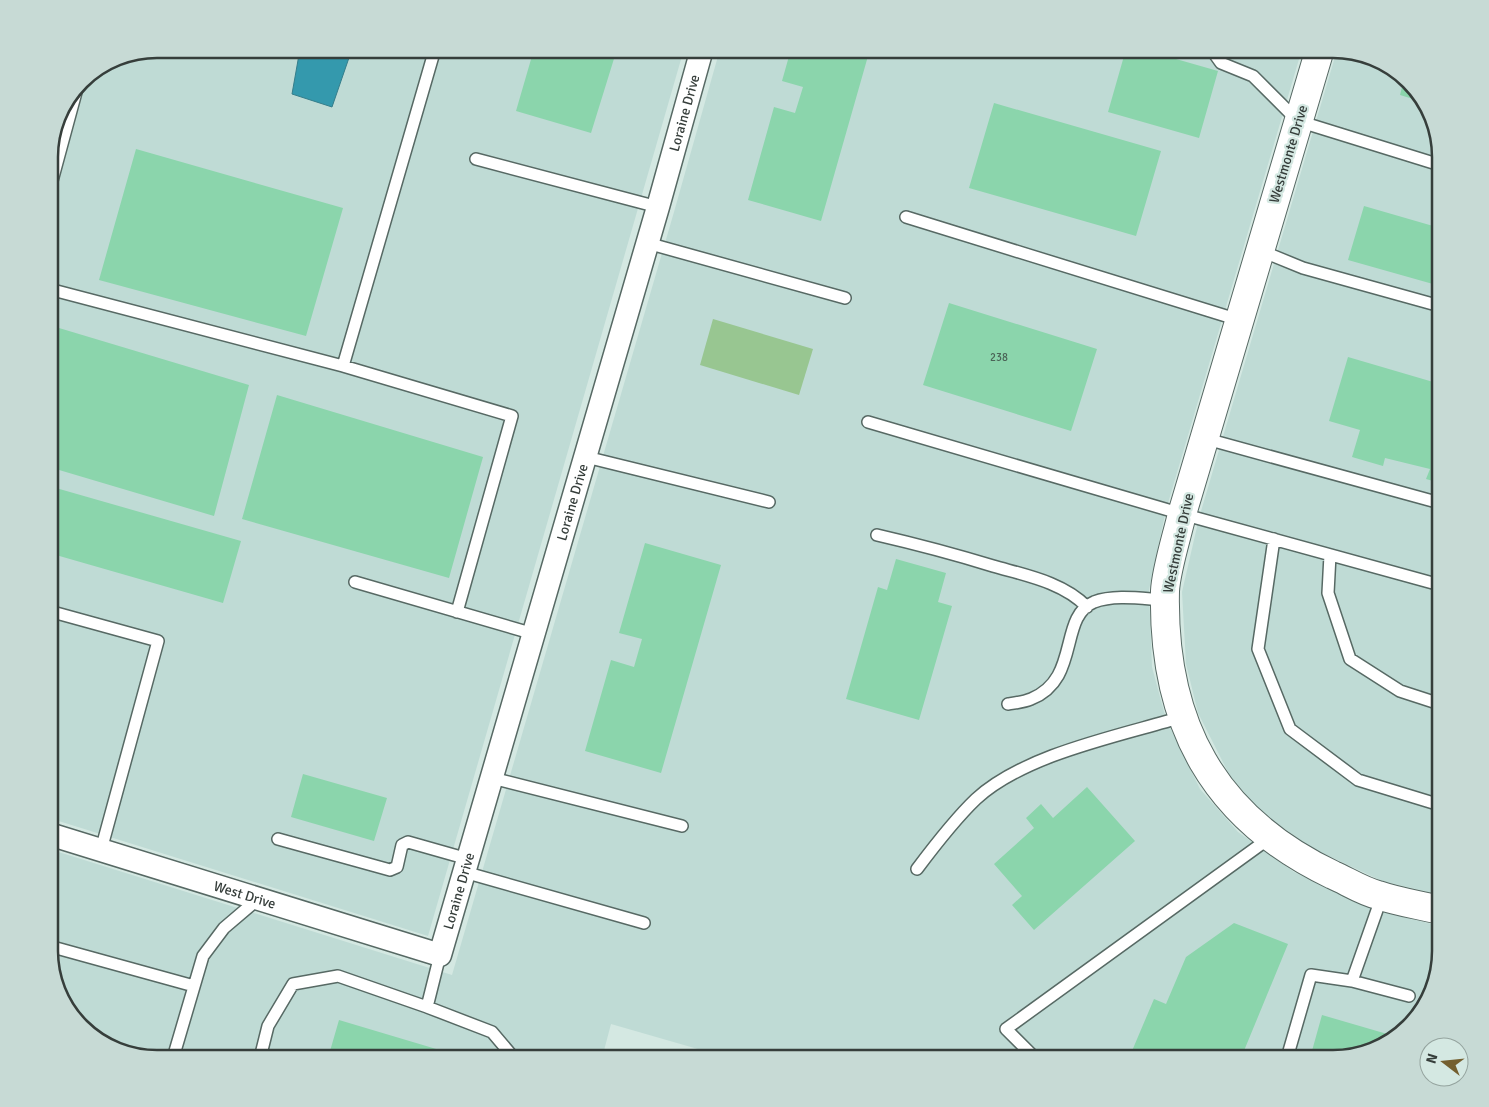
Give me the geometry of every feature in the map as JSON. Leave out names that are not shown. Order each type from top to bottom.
[{"type":"street","name":"Loraine Drive","points":[[440,955],[586,457],[699,58]]},
{"type":"street","name":"Westmonte Drive","points":[[1317,58],[1182,514],[1165,590],[1169,665],[1182,717],[1216,784],[1248,821],[1300,859],[1382,896],[1432,908]]},
{"type":"street","name":"West Drive","points":[[58,837],[440,955]]},
{"type":"lane","points":[[343,366],[432,58]]},
{"type":"lane","points":[[1217,58],[1221,63],[1253,76],[1298,121],[1432,163]]},
{"type":"lane","points":[[58,159],[73,103]]},
{"type":"lane","points":[[476,159],[658,207]]},
{"type":"lane","points":[[906,217],[1239,320]]},
{"type":"lane","points":[[647,243],[845,298]]},
{"type":"lane","points":[[1259,250],[1303,268],[1432,304]]},
{"type":"lane","points":[[58,290],[343,366],[512,416],[457,612]]},
{"type":"lane","points":[[868,422],[1182,514],[1432,583]]},
{"type":"lane","points":[[1203,438],[1432,501]]},
{"type":"lane","points":[[586,457],[769,502]]},
{"type":"lane","points":[[877,535],[940,550],[1047,582],[1067,591],[1087,607]]},
{"type":"lane","points":[[1274,539],[1258,649],[1290,729],[1358,780],[1432,803]]},
{"type":"lane","points":[[1330,555],[1328,593],[1350,659],[1400,691],[1432,701]]},
{"type":"lane","points":[[355,582],[534,634]]},
{"type":"lane","points":[[1008,704],[1030,700],[1044,692],[1056,681],[1064,667],[1080,611],[1103,599],[1166,600]]},
{"type":"lane","points":[[58,613],[158,641],[101,850]]},
{"type":"lane","points":[[916,869],[976,799],[1002,779],[1033,764],[1078,748],[1182,717]]},
{"type":"lane","points":[[492,778],[682,826]]},
{"type":"lane","points":[[1027,1050],[1006,1029],[1271,837]]},
{"type":"lane","points":[[278,839],[390,870],[397,867],[402,845],[408,842],[466,866],[644,923]]},
{"type":"lane","points":[[1352,981],[1382,896]]},
{"type":"lane","points":[[176,1050],[203,956],[224,928],[258,899]]},
{"type":"lane","points":[[58,948],[194,986]]},
{"type":"lane","points":[[427,1007],[440,955]]},
{"type":"lane","points":[[1289,1050],[1311,975],[1352,981],[1409,996]]},
{"type":"lane","points":[[262,1050],[268,1026],[294,984],[338,976],[492,1032],[507,1050]]},
{"type":"shaded area","points":[[144,58],[681,58],[428,936],[58,821],[58,144],[65,119],[78,96],[91,82],[119,65]]},
{"type":"shaded area","points":[[717,58],[1299,58],[1166,510],[1149,590],[1152,667],[1166,719],[1200,789],[1238,832],[1294,872],[1374,910],[1432,924],[1431,963],[1424,988],[1411,1011],[1393,1029],[1364,1044],[1352,1048],[1332,1050],[701,1050],[611,1024],[604,1050],[157,1050],[137,1048],[119,1042],[96,1029],[78,1011],[65,988],[58,963],[58,852],[452,975]]},
{"type":"shaded area","points":[[1335,58],[1352,59],[1370,65],[1393,78],[1407,91],[1415,102],[1428,131],[1432,157],[1432,893],[1382,881],[1310,847],[1260,811],[1230,776],[1198,713],[1186,664],[1182,592],[1199,518]]},
{"type":"green space","points":[[713,319],[813,349],[799,395],[700,365]]},
{"type":"water","points":[[298,58],[349,58],[332,107],[292,94]]},
{"type":"building","points":[[531,58],[614,58],[591,133],[516,111]]},
{"type":"building","points":[[788,58],[867,58],[821,221],[748,200],[774,107],[795,113],[803,87],[782,81]]},
{"type":"building","points":[[1123,58],[1172,58],[1218,71],[1199,138],[1108,112]]},
{"type":"building","points":[[1402,87],[1413,99],[1400,95]]},
{"type":"building","points":[[994,103],[1161,151],[1136,236],[969,188]]},
{"type":"building","points":[[136,149],[343,208],[306,336],[99,280]]},
{"type":"building","points":[[1364,206],[1432,226],[1432,284],[1348,260]]},
{"type":"building","points":[[949,303],[1097,349],[1071,431],[923,385]]},
{"type":"building","points":[[58,328],[249,385],[214,516],[58,470]]},
{"type":"building","points":[[1348,357],[1432,382],[1432,481],[1426,479],[1430,469],[1385,458],[1383,466],[1352,457],[1360,430],[1329,421]]},
{"type":"building","points":[[277,395],[483,457],[449,578],[242,519]]},
{"type":"building","points":[[58,489],[241,541],[223,603],[58,556]]},
{"type":"building","points":[[645,543],[721,565],[661,773],[585,751],[611,660],[634,667],[642,639],[619,633]]},
{"type":"building","points":[[896,559],[946,573],[938,602],[952,606],[919,720],[846,699],[878,587],[887,590]]},
{"type":"building","points":[[303,774],[387,798],[374,841],[291,817]]},
{"type":"building","points":[[1087,787],[1135,841],[1034,930],[1012,905],[1022,896],[994,864],[1034,828],[1026,818],[1041,804],[1053,818]]},
{"type":"building","points":[[1234,923],[1288,944],[1244,1050],[1132,1050],[1154,999],[1166,1004],[1186,957]]},
{"type":"building","points":[[1322,1015],[1386,1034],[1352,1048],[1312,1050]]},
{"type":"building","points":[[339,1020],[440,1050],[330,1050]]}]
